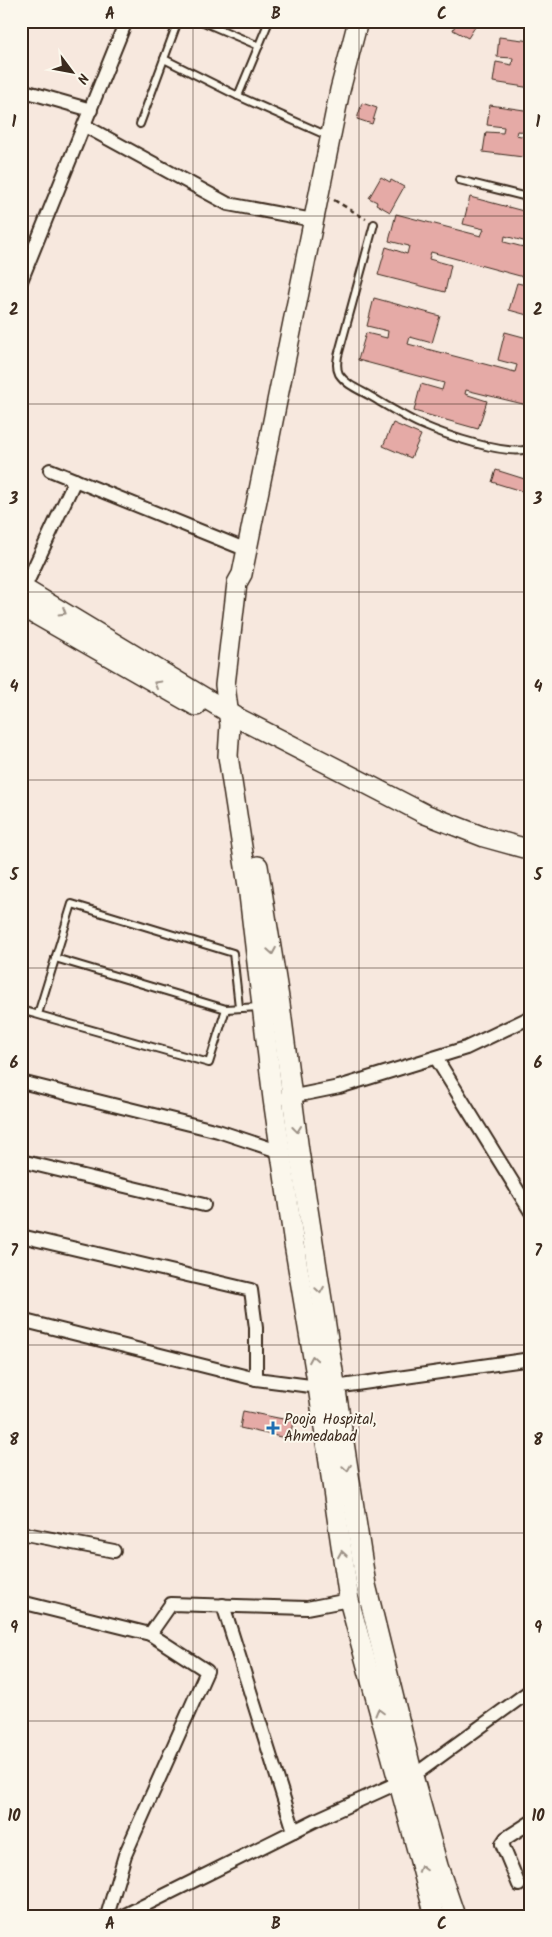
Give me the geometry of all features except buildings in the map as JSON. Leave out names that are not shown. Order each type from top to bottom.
[{"type":"street","points":[[21,282],[126,21]]},
{"type":"street","points":[[358,21],[340,90],[242,574],[237,583],[226,685],[234,721],[228,756],[256,904],[275,969],[293,1097],[348,1600],[406,1779],[455,1916]]},
{"type":"street","points":[[21,90],[91,110]]},
{"type":"street","points":[[85,126],[228,204],[313,220]]},
{"type":"street","points":[[50,470],[247,550]]},
{"type":"street","points":[[75,480],[22,594],[324,773],[422,820],[482,844],[531,857]]},
{"type":"street","points":[[234,721],[425,814],[484,837],[531,850]]},
{"type":"street","points":[[256,904],[262,1007],[294,1244],[326,1387],[435,1916]]},
{"type":"street","points":[[273,1099],[293,1097],[339,1087],[436,1058],[466,1048],[531,1017]]},
{"type":"street","points":[[436,1058],[531,1212]]},
{"type":"street","points":[[21,1082],[218,1131],[282,1152]]},
{"type":"street","points":[[21,1161],[204,1205]]},
{"type":"street","points":[[21,1236],[251,1290],[256,1328],[256,1379]]},
{"type":"street","points":[[21,1320],[256,1379],[326,1387],[531,1359]]},
{"type":"street","points":[[21,1533],[114,1551]]},
{"type":"street","points":[[150,1634],[171,1604],[307,1608],[348,1600]]},
{"type":"street","points":[[21,1602],[150,1634],[207,1671],[125,1855],[106,1916]]},
{"type":"street","points":[[223,1605],[294,1831]]},
{"type":"street","points":[[123,1916],[147,1911],[294,1831],[406,1779],[531,1690]]},
{"type":"street","points":[[519,1885],[502,1844],[506,1838],[531,1822]]},
{"type":"lane","points":[[140,124],[178,21]]},
{"type":"lane","points":[[201,21],[259,46]]},
{"type":"lane","points":[[238,96],[269,21]]},
{"type":"lane","points":[[164,59],[238,96],[330,137]]},
{"type":"lane","points":[[459,180],[531,198]]},
{"type":"lane","points":[[374,224],[338,356],[336,366],[338,373],[353,386],[398,413],[432,429],[461,439],[508,451],[531,448]]},
{"type":"lane","points":[[38,1014],[72,904],[233,953],[239,1007]]},
{"type":"lane","points":[[55,958],[226,1009],[262,1007]]},
{"type":"lane","points":[[21,1010],[208,1063],[226,1009]]},
{"type":"path","points":[[319,191],[374,224]]},
{"type":"place","name":"Pooja Hospital, Ahmedabad","points":[[273,1428]]}]
